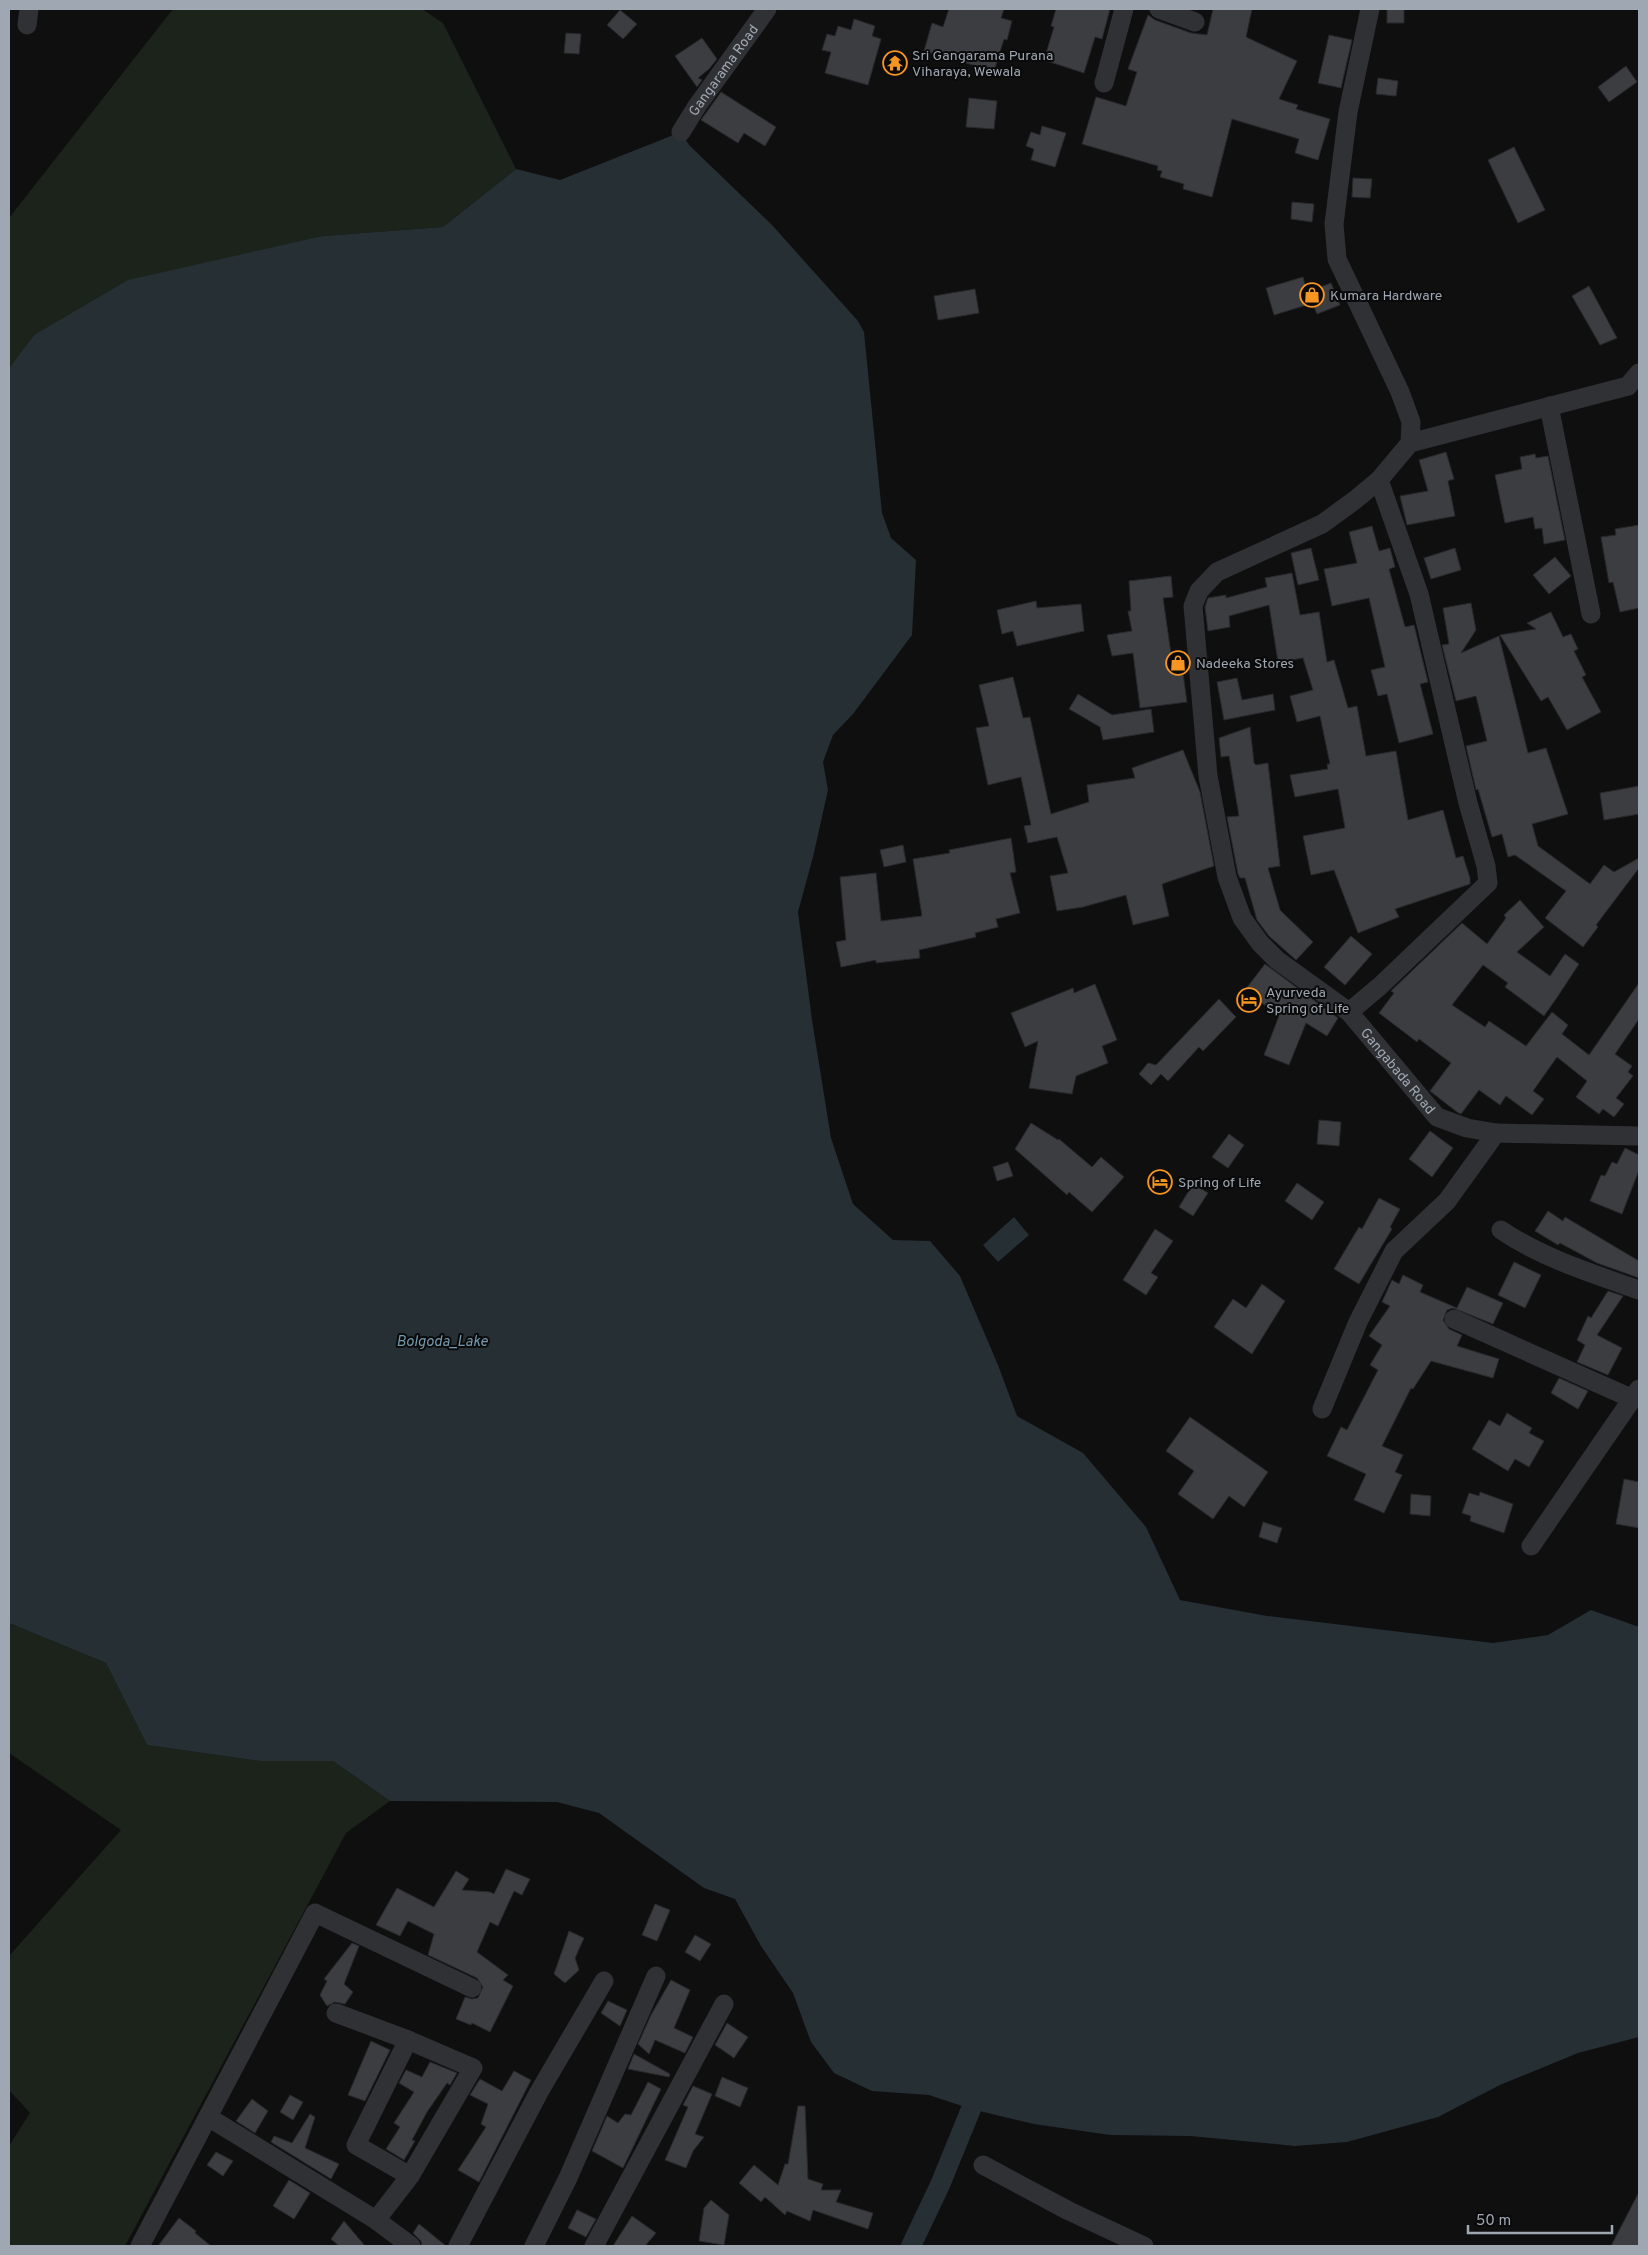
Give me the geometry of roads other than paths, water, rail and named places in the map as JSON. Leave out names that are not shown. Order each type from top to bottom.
[{"type":"street","name":"Gangarama Road","points":[[681,132],[697,106],[767,9]]},
{"type":"street","points":[[1104,83],[1124,9]]},
{"type":"street","points":[[1159,9],[1195,22]]},
{"type":"street","points":[[1370,9],[1348,112],[1334,224],[1337,259],[1400,392],[1411,422],[1410,443],[1628,386],[1639,373]]},
{"type":"street","points":[[1549,406],[1591,614]]},
{"type":"street","name":"Gangabada Road","points":[[1410,443],[1379,480],[1322,524],[1217,572],[1199,591],[1193,606],[1208,776],[1227,877],[1242,918],[1260,943],[1277,960],[1323,990],[1349,1012],[1437,1117],[1467,1128],[1496,1133],[1639,1136]]},
{"type":"street","points":[[1349,1012],[1386,980],[1488,883],[1486,866],[1468,803],[1419,594],[1379,480]]},
{"type":"street","points":[[1322,1409],[1358,1322],[1394,1251],[1447,1202],[1496,1133]]},
{"type":"street","points":[[1501,1230],[1518,1242],[1564,1262],[1639,1290]]},
{"type":"street","points":[[1454,1319],[1636,1393],[1531,1546]]},
{"type":"street","points":[[140,2246],[315,1913],[472,1988]]},
{"type":"street","points":[[534,2246],[568,2178],[656,1976]]},
{"type":"street","points":[[458,2246],[539,2092],[604,1982]]},
{"type":"street","points":[[594,2246],[724,2004]]},
{"type":"street","points":[[336,2013],[408,2040],[473,2068],[410,2176],[376,2220]]},
{"type":"street","points":[[408,2040],[356,2144],[410,2176]]},
{"type":"street","points":[[208,2117],[376,2220],[411,2246]]},
{"type":"street","points":[[983,2165],[1069,2211],[1144,2246]]},
{"type":"water","name":"Bolgoda_Lake","points":[[681,132],[689,145],[772,225],[858,321],[864,332],[882,513],[891,538],[916,560],[912,635],[853,714],[833,735],[823,762],[828,790],[798,912],[812,1020],[831,1138],[853,1204],[893,1240],[930,1241],[960,1276],[998,1365],[1017,1416],[1083,1453],[1146,1527],[1180,1600],[1267,1616],[1493,1643],[1548,1635],[1591,1610],[1639,1627],[1639,2037],[1578,2053],[1500,2085],[1438,2117],[1347,2142],[1295,2146],[1190,2136],[1110,2135],[1034,2124],[971,2109],[929,2095],[872,2091],[834,2073],[811,2042],[793,1993],[761,1946],[735,1899],[704,1888],[599,1813],[557,1802],[390,1801],[333,1761],[260,1761],[147,1745],[106,1663],[9,1623],[9,368],[34,335],[128,280],[323,236],[443,227],[516,169],[560,180]]},
{"type":"water","points":[[1014,1217],[1029,1235],[998,1262],[983,1245]]},
{"type":"waterway","points":[[911,2246],[940,2185],[971,2109]]},
{"type":"place","name":"Sri Gangarama Purana Viharaya, Wewala","points":[[895,63]]},
{"type":"place","name":"Kumara Hardware","points":[[1312,295]]},
{"type":"place","name":"Nadeeka Stores","points":[[1178,663]]},
{"type":"place","name":"Ayurveda Spring of Life","points":[[1249,1000]]},
{"type":"place","name":"Spring of Life","points":[[1160,1182]]}]
